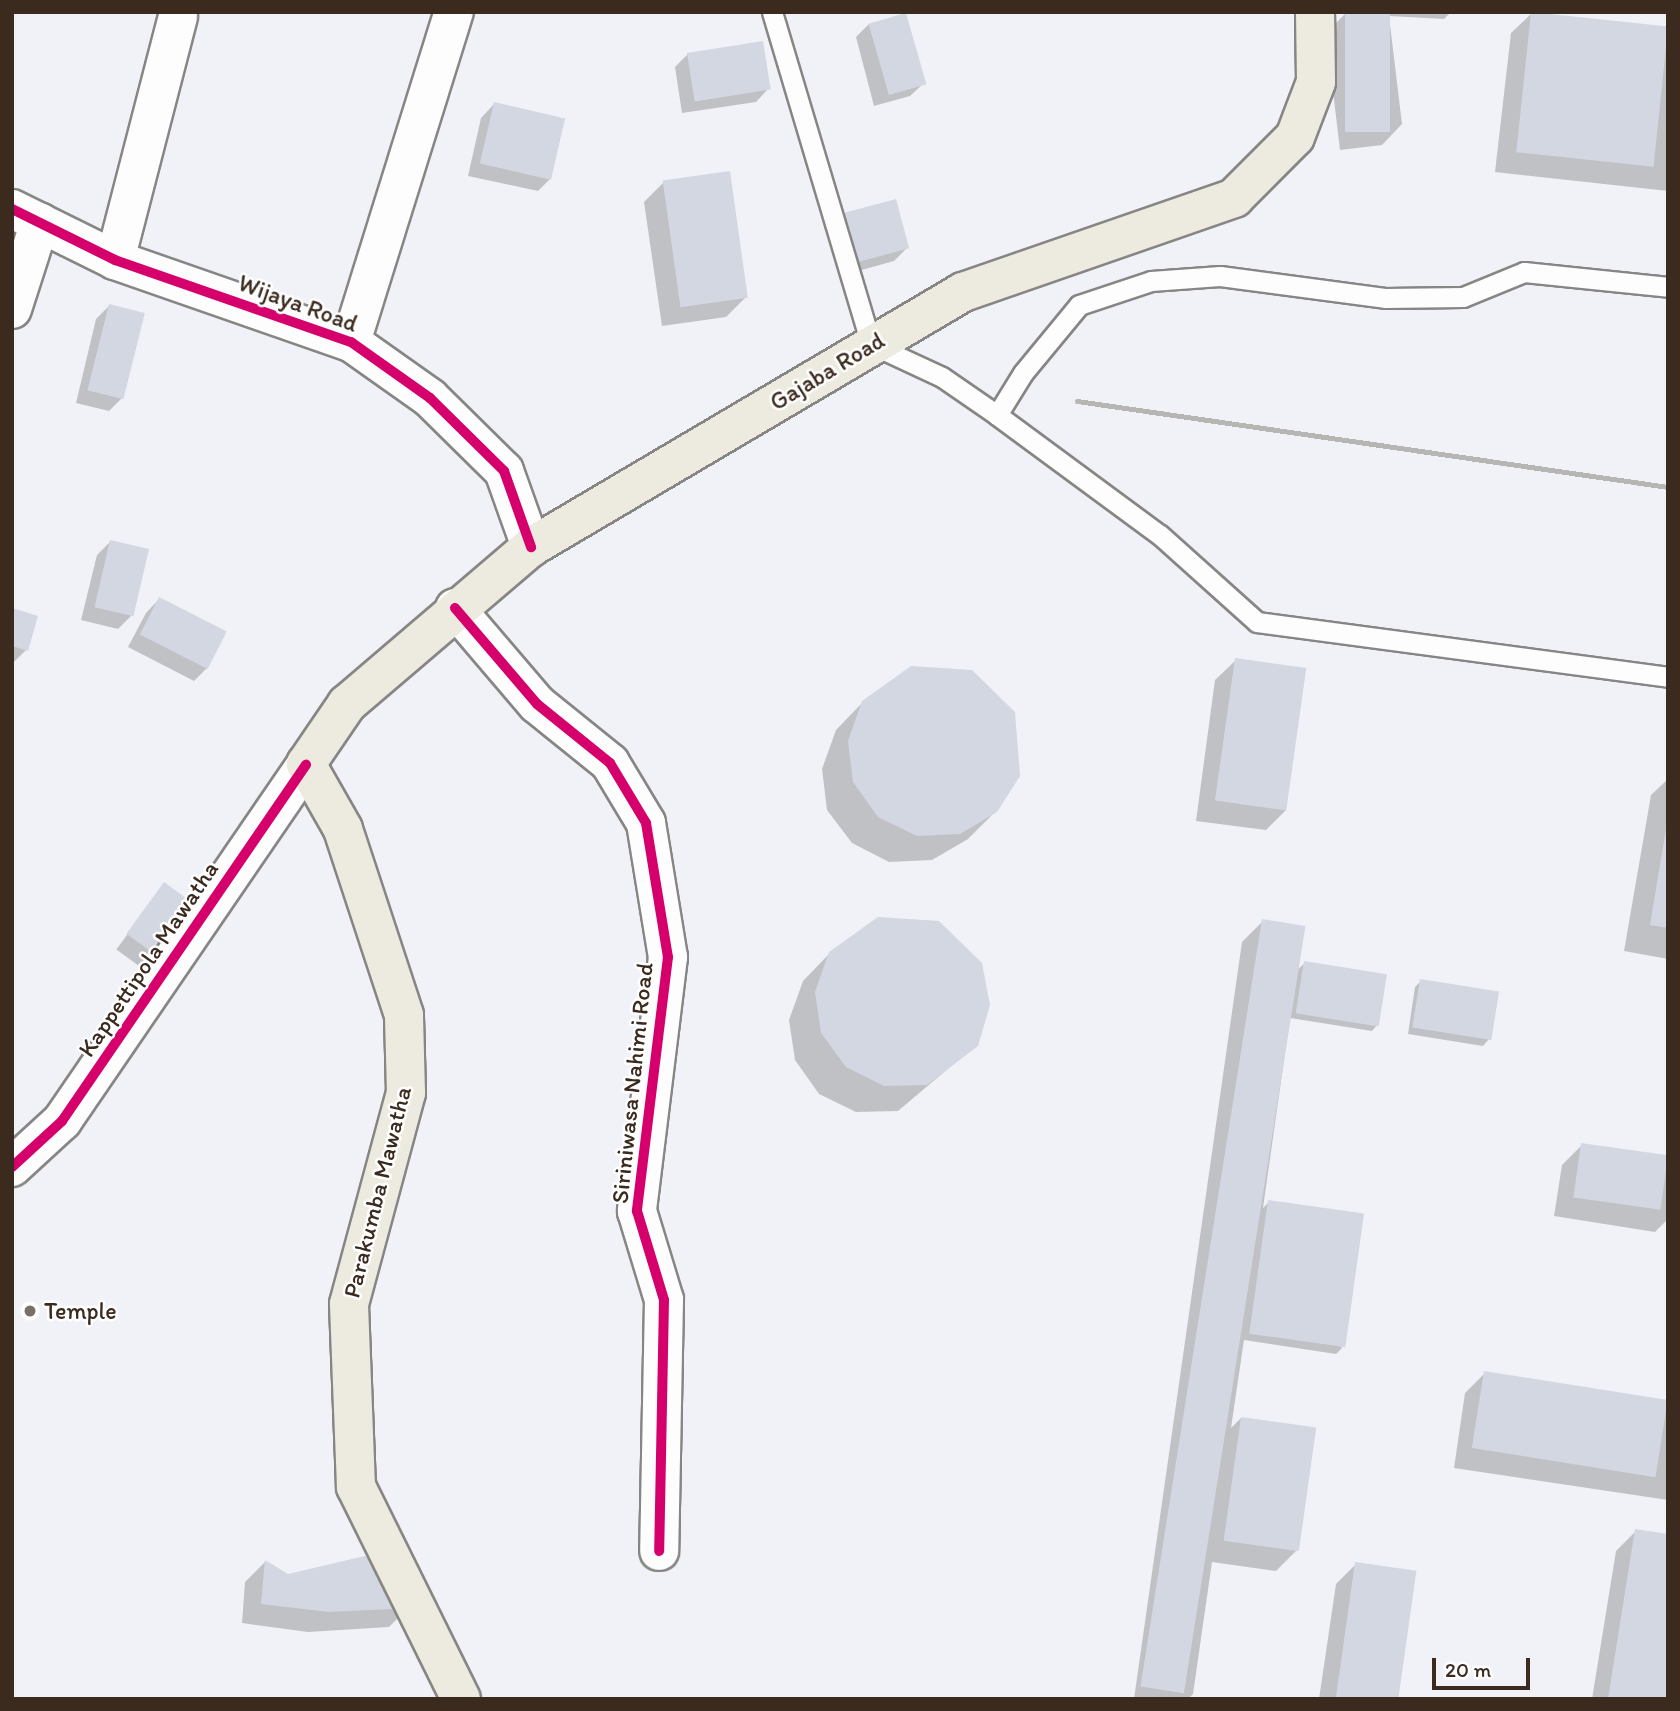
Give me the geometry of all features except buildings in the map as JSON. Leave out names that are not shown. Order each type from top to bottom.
[{"type":"main road","name":"Gajaba Road","points":[[306,764],[347,704],[455,608],[531,547],[963,292],[1234,198],[1295,137],[1316,82],[1315,12]]},
{"type":"main road","name":"Parakumba Mawatha","points":[[306,764],[343,829],[404,1015],[406,1094],[349,1304],[356,1487],[461,1699]]},
{"type":"street","points":[[351,342],[454,12]]},
{"type":"street","points":[[116,260],[178,16]]},
{"type":"street","points":[[12,309],[26,216]]},
{"type":"street","name":"Wijaya Road","points":[[26,216],[116,260],[351,342],[430,398],[503,471],[531,547]]},
{"type":"street","name":"Siriniwasa Nahimi Road","points":[[455,608],[537,704],[610,763],[646,823],[668,957],[637,1211],[664,1300],[659,1551]]},
{"type":"street","name":"Kappettipola Mawatha","points":[[12,1167],[62,1121],[306,764]]},
{"type":"lane","points":[[772,12],[871,344],[943,377],[996,415],[1160,535],[1257,622],[1668,677]]},
{"type":"lane","points":[[996,415],[1023,373],[1079,305],[1151,281],[1220,276],[1385,298],[1463,297],[1524,272],[1668,287]]},
{"type":"railway","points":[[1077,401],[1668,487]]},
{"type":"cycle path","points":[[12,209],[115,260],[351,342],[430,398],[504,471],[531,547]]},
{"type":"cycle path","points":[[455,608],[537,704],[610,763],[646,823],[668,957],[637,1211],[664,1300],[659,1551]]},
{"type":"cycle path","points":[[12,1167],[62,1121],[306,764]]},
{"type":"place","name":"Temple","points":[[30,1311]]}]
